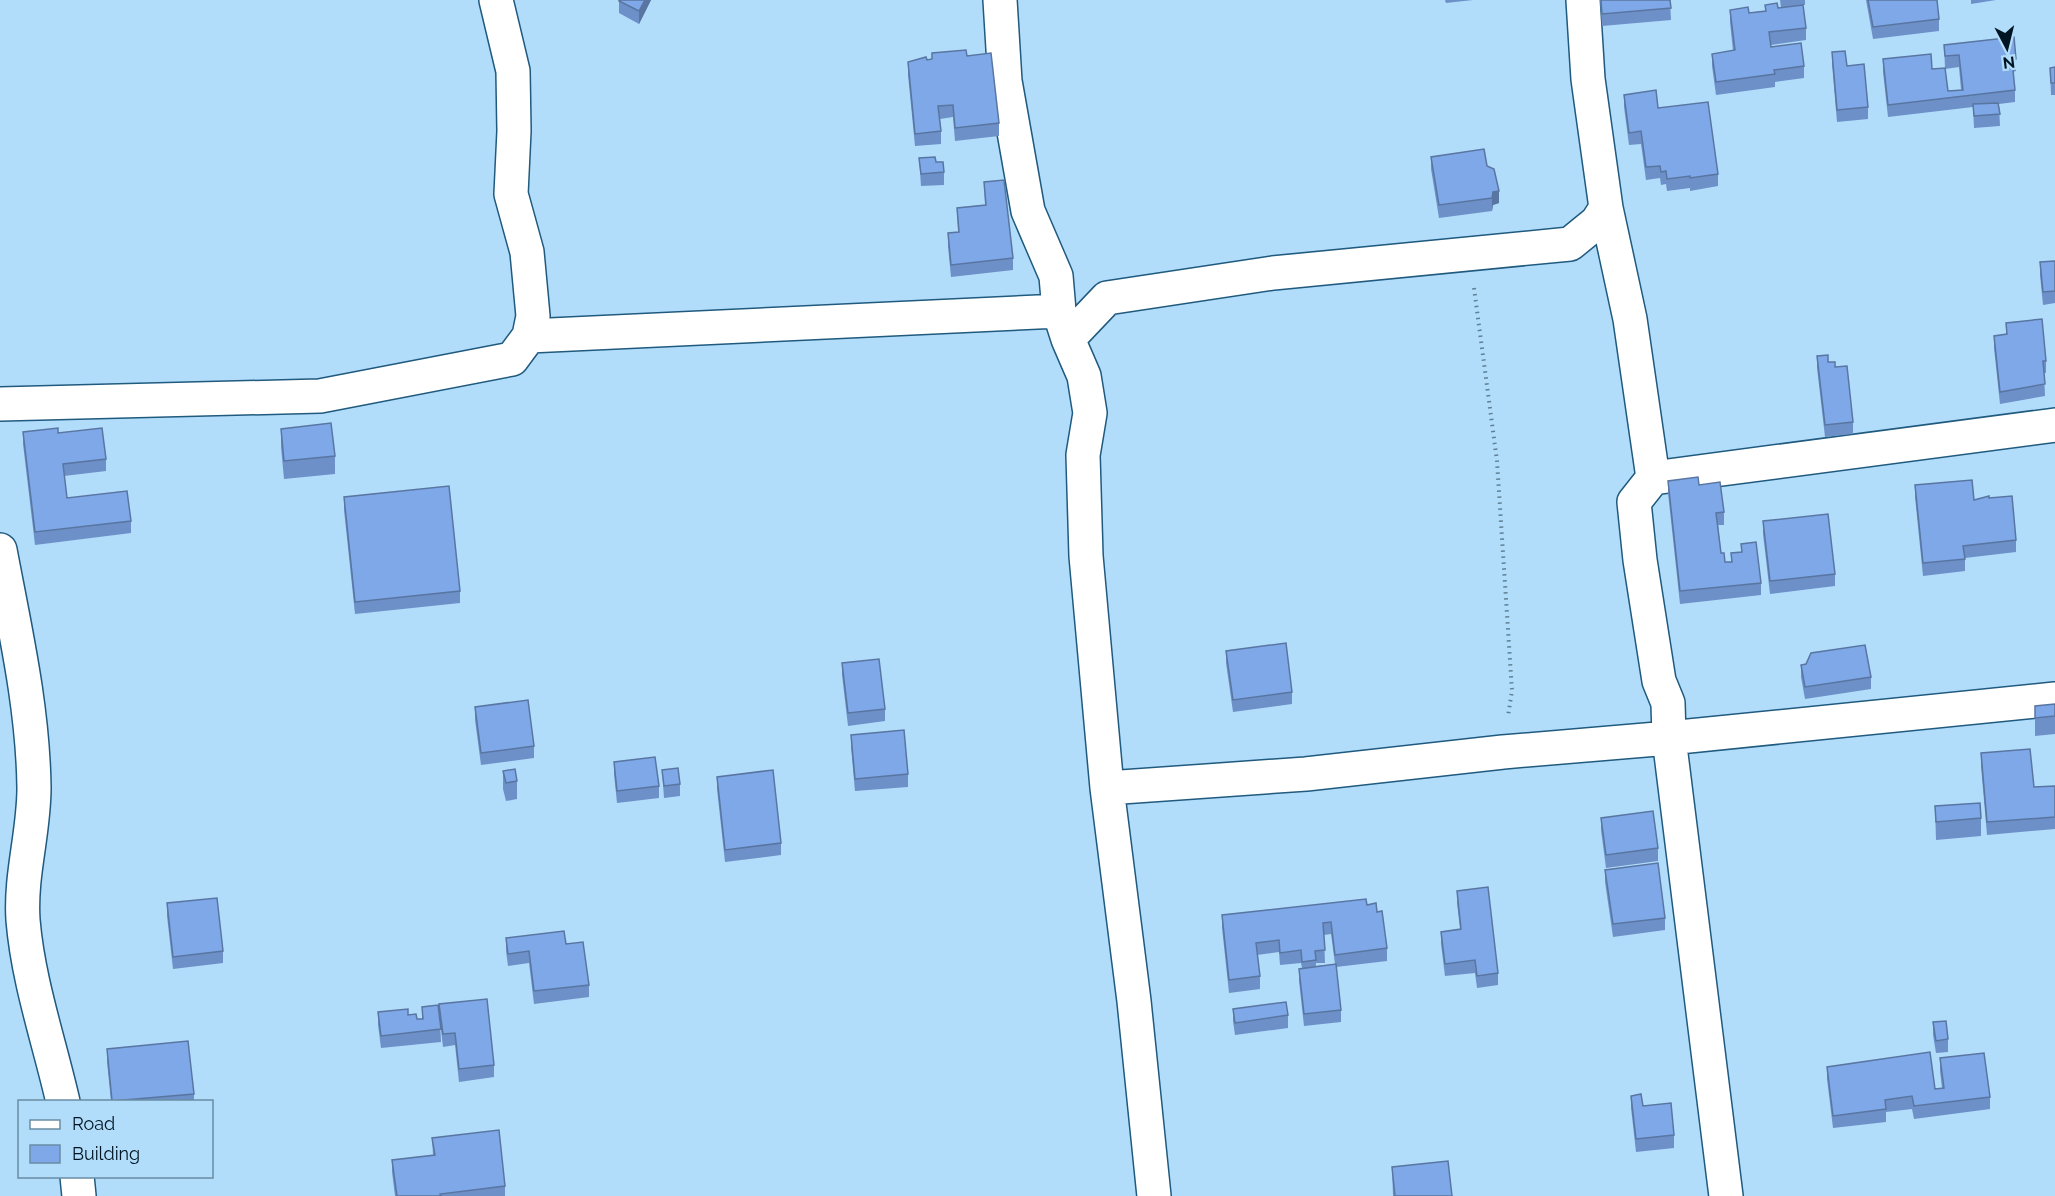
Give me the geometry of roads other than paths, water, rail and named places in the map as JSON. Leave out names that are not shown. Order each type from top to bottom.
[{"type":"street","points":[[0,404],[320,396],[512,359],[529,336],[533,316],[527,252],[511,194],[514,131],[513,71],[496,0]]},
{"type":"street","points":[[1000,0],[1005,81],[1028,211],[1056,276],[1064,325],[1084,376],[1090,413],[1083,455],[1086,556],[1107,788],[1134,1001],[1154,1196]]},
{"type":"street","points":[[1583,0],[1588,79],[1606,208],[1630,319],[1653,478]]},
{"type":"street","points":[[529,336],[1064,325],[1107,298],[1273,273],[1570,244],[1597,222],[1606,208]]},
{"type":"street","points":[[1726,1196],[1669,738],[1668,704],[1659,681],[1640,560],[1634,502],[1653,478],[2055,425]]},
{"type":"street","points":[[0,550],[26,682],[33,736],[34,792],[24,877],[23,921],[29,966],[63,1100]]},
{"type":"street","points":[[1107,788],[1306,774],[1503,752],[1669,738],[2055,699]]},
{"type":"street","points":[[77,1178],[80,1196]]}]
